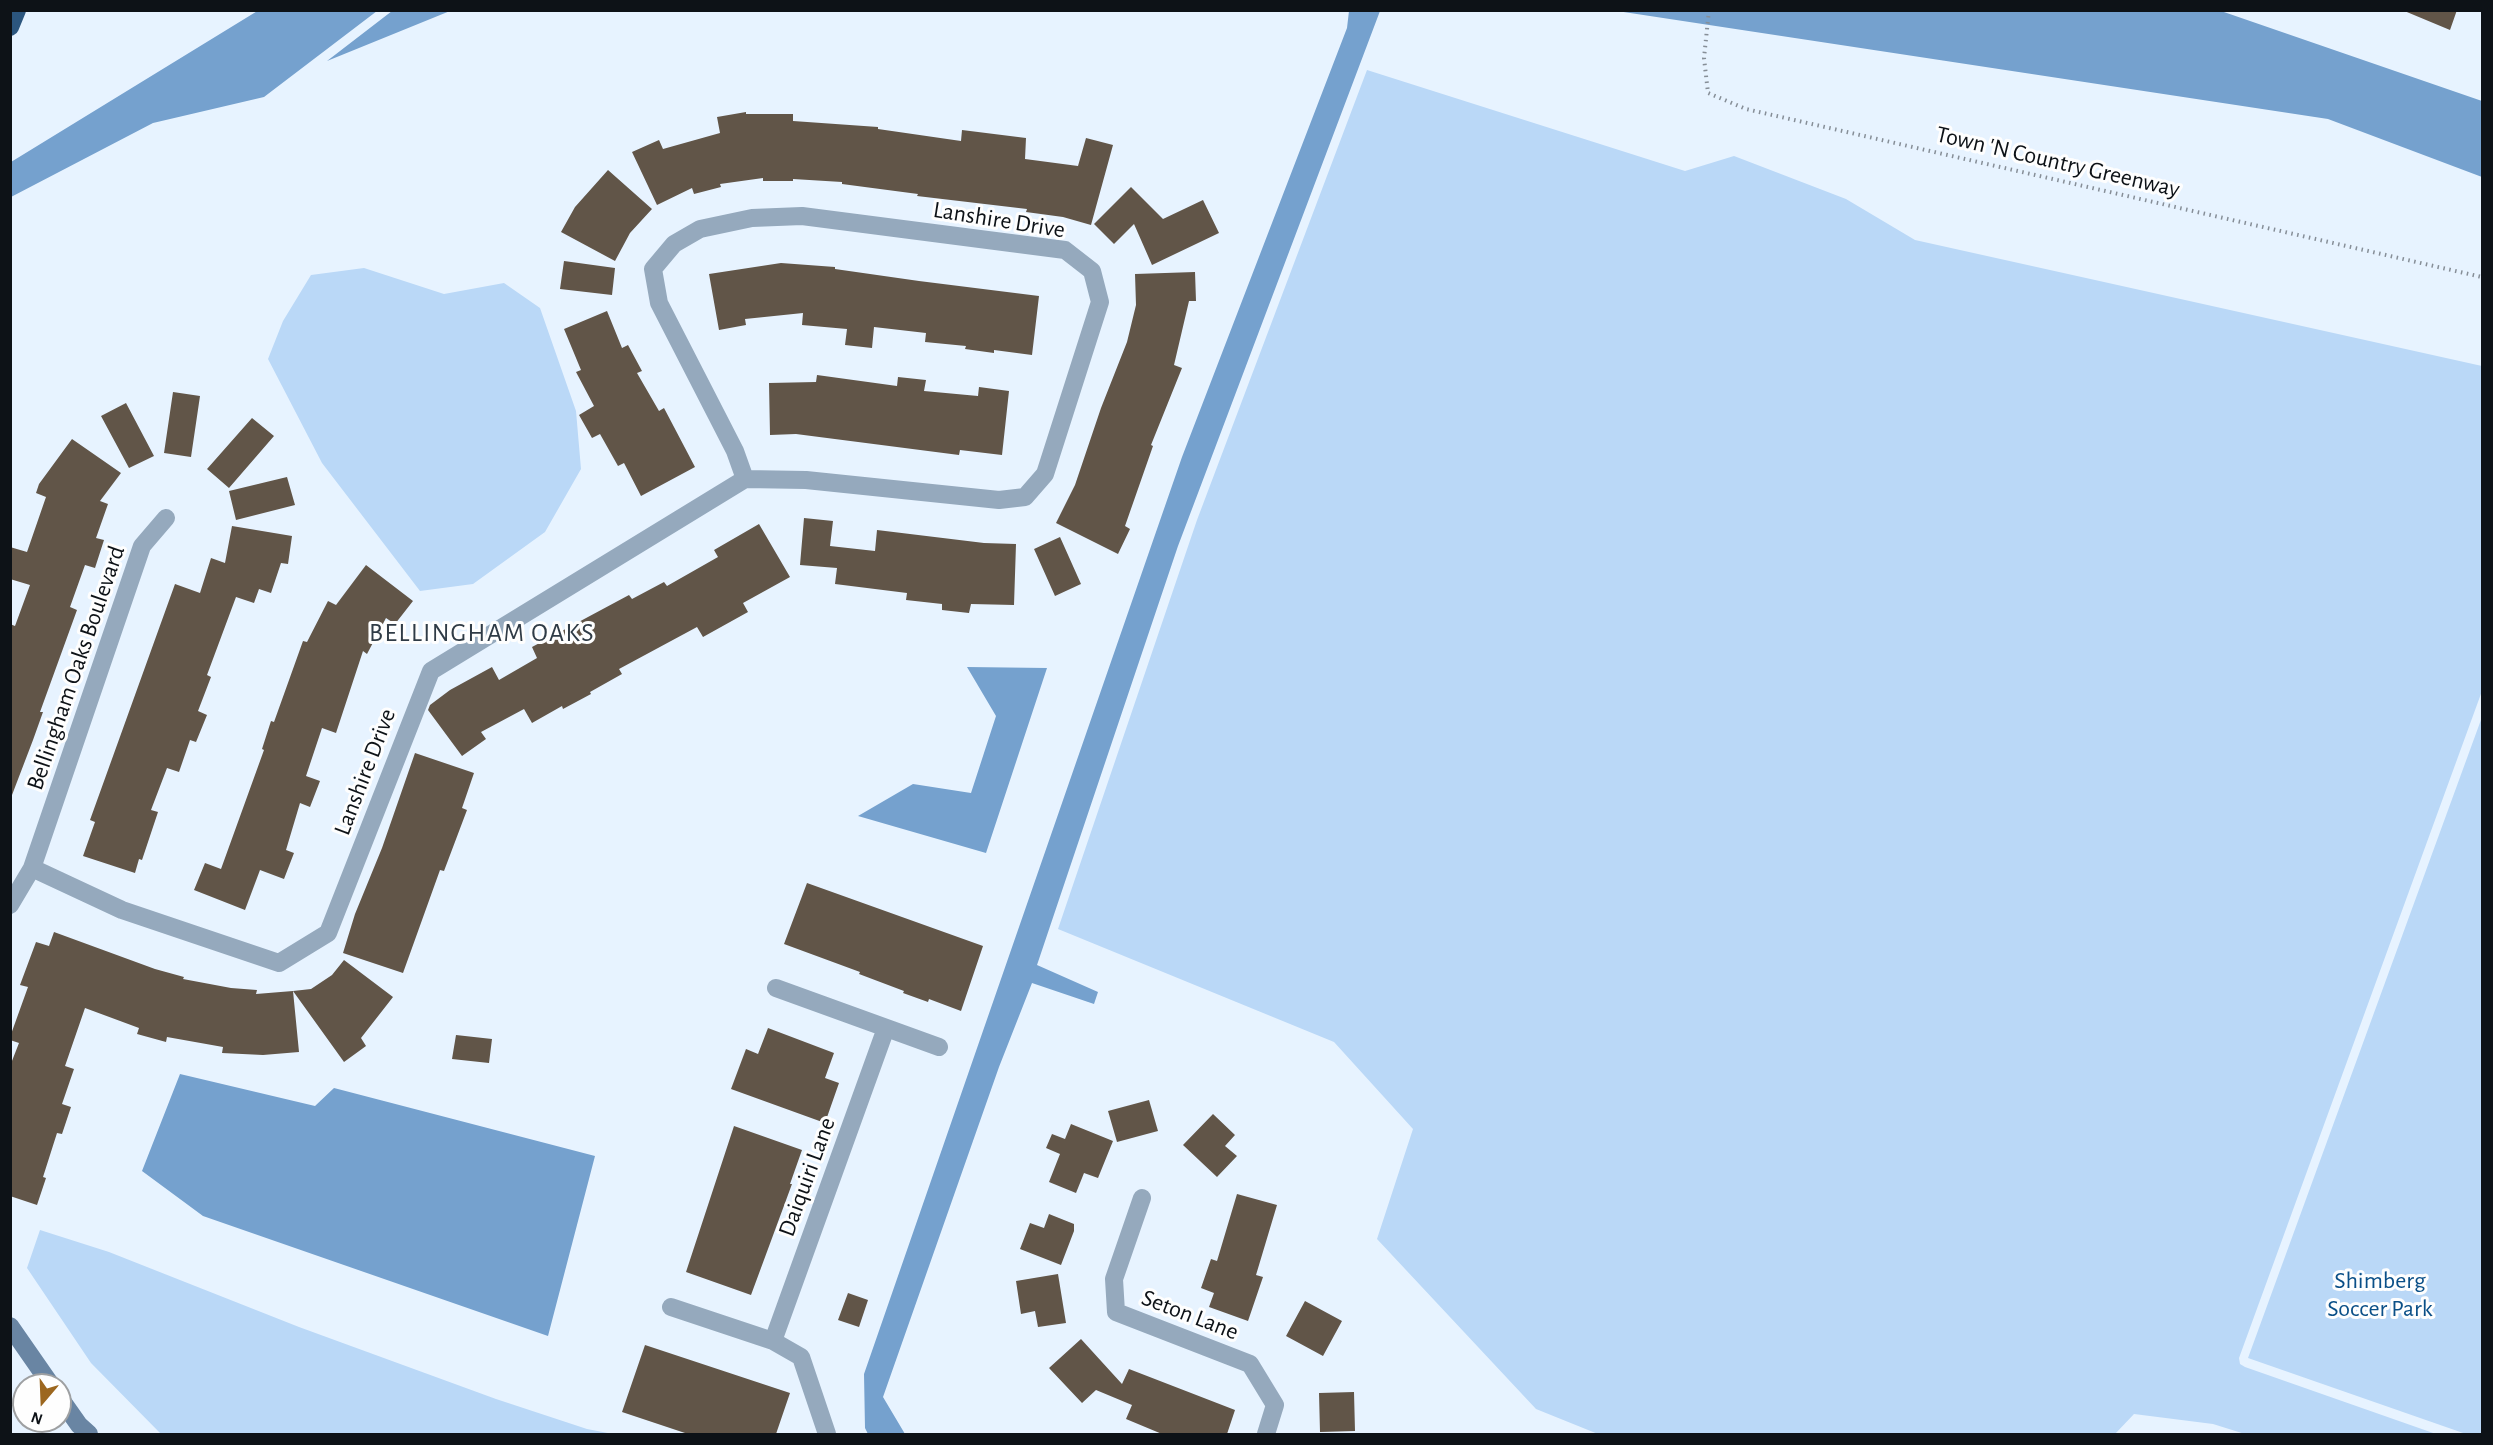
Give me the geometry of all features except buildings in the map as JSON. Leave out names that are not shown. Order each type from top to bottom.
[{"type":"highway","points":[[10,27],[17,10]]},
{"type":"street","name":"Lanshire Drive","points":[[32,868],[122,909],[279,963],[328,933],[430,671],[746,479],[806,480],[999,500],[1025,497],[1045,474],[1100,302],[1092,271],[1065,250],[802,216],[752,218],[700,229],[675,244],[653,269],[659,303],[735,451],[746,479]]},
{"type":"street","name":"Bellingham Oaks Boulevard","points":[[10,905],[32,868],[142,546],[166,518]]},
{"type":"street","points":[[776,988],[939,1047]]},
{"type":"street","name":"Daiquiri Lane","points":[[773,1341],[886,1028]]},
{"type":"street","name":"Seton Lane","points":[[1142,1198],[1114,1279],[1116,1312],[1250,1364],[1275,1405],[1266,1434]]},
{"type":"street","points":[[671,1307],[773,1341],[801,1357],[827,1434]]},
{"type":"street","points":[[10,1326],[43,1373]]},
{"type":"street","points":[[72,1415],[89,1434]]},
{"type":"path","name":"Town 'N Country Greenway","points":[[1709,10],[1704,58],[1708,93],[1746,110],[2482,277]]},
{"type":"green space","points":[[1367,70],[1685,171],[1734,156],[1846,199],[1915,240],[2482,366],[2482,691],[2239,1358],[2240,1364],[2245,1367],[2436,1434],[2245,1434],[2213,1424],[2134,1414],[2115,1434],[1598,1434],[1536,1409],[1377,1239],[1413,1129],[1334,1042],[1058,929],[1197,520]]},
{"type":"green space","points":[[364,268],[444,294],[504,283],[540,308],[576,411],[581,469],[545,532],[473,584],[420,591],[322,463],[268,359],[283,321],[311,275]]},
{"type":"green space","name":"Shimberg Soccer Park","points":[[2482,717],[2482,1434],[2466,1434],[2248,1358]]},
{"type":"green space","points":[[40,1230],[109,1252],[299,1327],[496,1399],[587,1429],[613,1434],[161,1434],[91,1363],[27,1268]]},
{"type":"shaded area","points":[[259,10],[377,11],[264,97],[153,123],[11,197],[11,162]]},
{"type":"shaded area","points":[[392,11],[450,11],[327,61]]},
{"type":"shaded area","points":[[1349,11],[1380,11],[1178,546],[1037,965],[1098,992],[1094,1004],[1032,983],[999,1067],[883,1397],[905,1434],[868,1434],[865,1428],[864,1374],[1182,457],[1347,28]]},
{"type":"shaded area","points":[[1617,11],[2221,11],[2482,101],[2482,177],[2328,119]]},
{"type":"shaded area","points":[[967,667],[1047,668],[986,853],[858,816],[913,784],[971,793],[996,716]]},
{"type":"shaded area","points":[[180,1074],[315,1106],[334,1088],[595,1156],[548,1336],[203,1216],[142,1171]]},
{"type":"district","name":"BELLINGHAM OAKS","points":[[482,633]]}]
